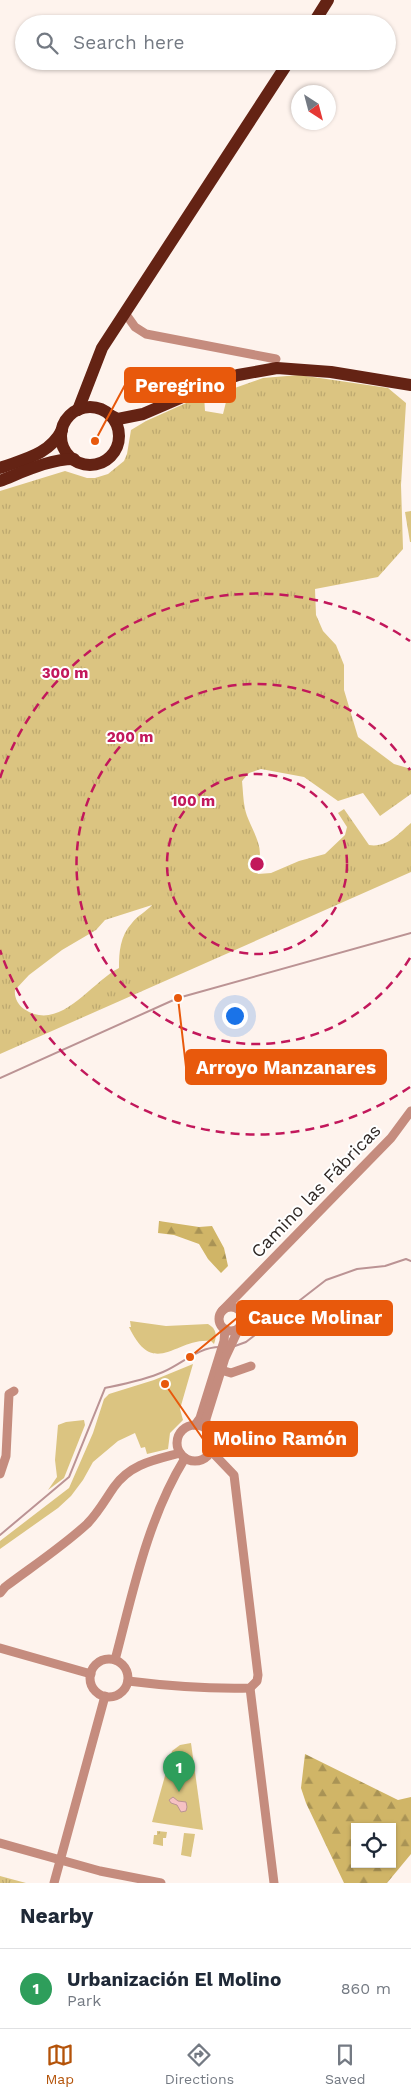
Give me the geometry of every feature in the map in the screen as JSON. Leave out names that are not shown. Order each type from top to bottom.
[{"type":"highway","points":[[319,15],[328,0]]},
{"type":"highway","points":[[78,410],[102,348],[283,70]]},
{"type":"highway","points":[[0,468],[48,449],[56,441],[69,416],[78,410],[90,407],[108,413],[118,419],[143,414],[215,383],[252,372],[277,368],[332,372],[411,385]]},
{"type":"highway","points":[[90,379],[95,398],[118,427],[118,440]]},
{"type":"highway","points":[[0,481],[65,459],[87,464],[100,463],[112,454],[118,440],[128,426],[143,414]]},
{"type":"highway","points":[[62,430],[64,447],[74,460]]},
{"type":"street","points":[[125,313],[135,327],[146,334],[276,359]]},
{"type":"street","name":"Camino las Fábricas","points":[[222,1311],[391,1138],[411,1110]]},
{"type":"street","points":[[195,1425],[200,1418],[222,1355],[235,1341],[243,1318],[240,1310],[241,1291]]},
{"type":"street","points":[[240,1310],[233,1307],[222,1311],[219,1322],[225,1329],[233,1331],[240,1326]]},
{"type":"street","points":[[206,1428],[206,1419],[221,1370],[225,1329]]},
{"type":"street","points":[[221,1370],[231,1373],[252,1366]]},
{"type":"street","points":[[0,1474],[6,1462],[3,1430],[8,1394],[14,1391]]},
{"type":"street","points":[[195,1425],[206,1428],[210,1431],[214,1442],[212,1452],[202,1460],[190,1461],[182,1456],[178,1448],[178,1436],[186,1427],[195,1425]]},
{"type":"street","points":[[212,1452],[234,1475],[258,1675],[252,1686],[274,1883]]},
{"type":"street","points":[[0,1593],[5,1587],[87,1524],[121,1479],[129,1472],[147,1461],[182,1456]]},
{"type":"street","points":[[115,1660],[150,1534],[161,1503],[182,1456]]},
{"type":"street","points":[[0,1648],[91,1674]]},
{"type":"street","points":[[103,1660],[115,1660],[126,1670],[128,1681],[125,1689],[118,1695],[105,1696],[95,1690],[92,1685],[91,1674],[93,1668],[103,1660]]},
{"type":"street","points":[[128,1681],[206,1688],[252,1686]]},
{"type":"street","points":[[54,1883],[105,1696]]},
{"type":"street","points":[[0,1843],[100,1871],[161,1883]]},
{"type":"green space","points":[[299,375],[388,388],[406,403],[401,485],[403,549],[378,577],[315,589],[316,615],[323,631],[336,645],[344,665],[344,690],[358,737],[394,764],[411,769],[411,794],[380,816],[363,793],[338,801],[304,777],[261,769],[249,773],[242,781],[245,809],[257,839],[260,854],[254,868],[258,874],[271,873],[299,861],[325,854],[345,835],[347,827],[338,813],[344,809],[369,845],[387,842],[397,836],[411,823],[411,872],[0,1054],[0,491],[65,471],[87,478],[108,474],[124,461],[131,430],[146,421],[204,395],[205,411],[223,414],[229,390],[263,378]],"holes":[[[152,905],[134,920],[125,933],[120,950],[119,968],[74,1003],[62,1011],[50,1015],[37,1015],[24,1009],[18,1003],[15,990],[29,975],[62,950],[96,930],[105,920]]]},
{"type":"green space","points":[[411,511],[411,542],[410,542],[405,512]]},
{"type":"green space","points":[[159,1221],[199,1227],[212,1226],[224,1248],[228,1266],[221,1273],[208,1259],[199,1244],[174,1235],[158,1233]]},
{"type":"green space","points":[[130,1321],[166,1326],[208,1324],[215,1330],[215,1341],[214,1344],[211,1341],[198,1341],[157,1354],[147,1351],[138,1343],[129,1327],[131,1327]]},
{"type":"green space","points":[[193,1364],[180,1409],[183,1420],[170,1433],[168,1449],[147,1454],[145,1447],[141,1448],[135,1433],[118,1441],[93,1462],[71,1496],[58,1508],[0,1549],[0,1541],[69,1488],[93,1433],[104,1399],[109,1394],[154,1380]]},
{"type":"green space","points":[[84,1420],[85,1425],[64,1478],[48,1490],[57,1477],[55,1460],[58,1425]]},
{"type":"green space","points":[[191,1743],[203,1830],[152,1822],[172,1751],[180,1745]]},
{"type":"green space","points":[[305,1754],[398,1800],[411,1797],[411,1854],[387,1883],[344,1883],[306,1803],[301,1788]]},
{"type":"green space","points":[[157,1831],[167,1832],[166,1838],[163,1838],[163,1846],[153,1844],[154,1835],[157,1835]]},
{"type":"green space","points":[[184,1833],[195,1834],[191,1857],[181,1855]]},
{"type":"green space","points":[[0,1876],[26,1883],[0,1883]]},
{"type":"shaded area","points":[[173,1797],[178,1801],[186,1802],[186,1811],[181,1812],[177,1805],[171,1803],[169,1800]]},
{"type":"waterway","points":[[0,1078],[178,998],[411,933]]},
{"type":"waterway","points":[[235,1346],[246,1342],[326,1280],[357,1269],[385,1266],[406,1259],[411,1261]]},
{"type":"waterway","points":[[0,1535],[69,1477],[105,1388],[156,1375],[197,1353],[220,1347]]},
{"type":"place","name":"Peregrino","points":[[95,441]]},
{"type":"place","name":"Arroyo Manzanares","points":[[178,998]]},
{"type":"place","name":"Cauce Molinar","points":[[190,1357]]},
{"type":"place","name":"Molino Ramón","points":[[165,1384]]},
{"type":"place","name":"Urbanización El Molino","points":[[179,1792]]}]
